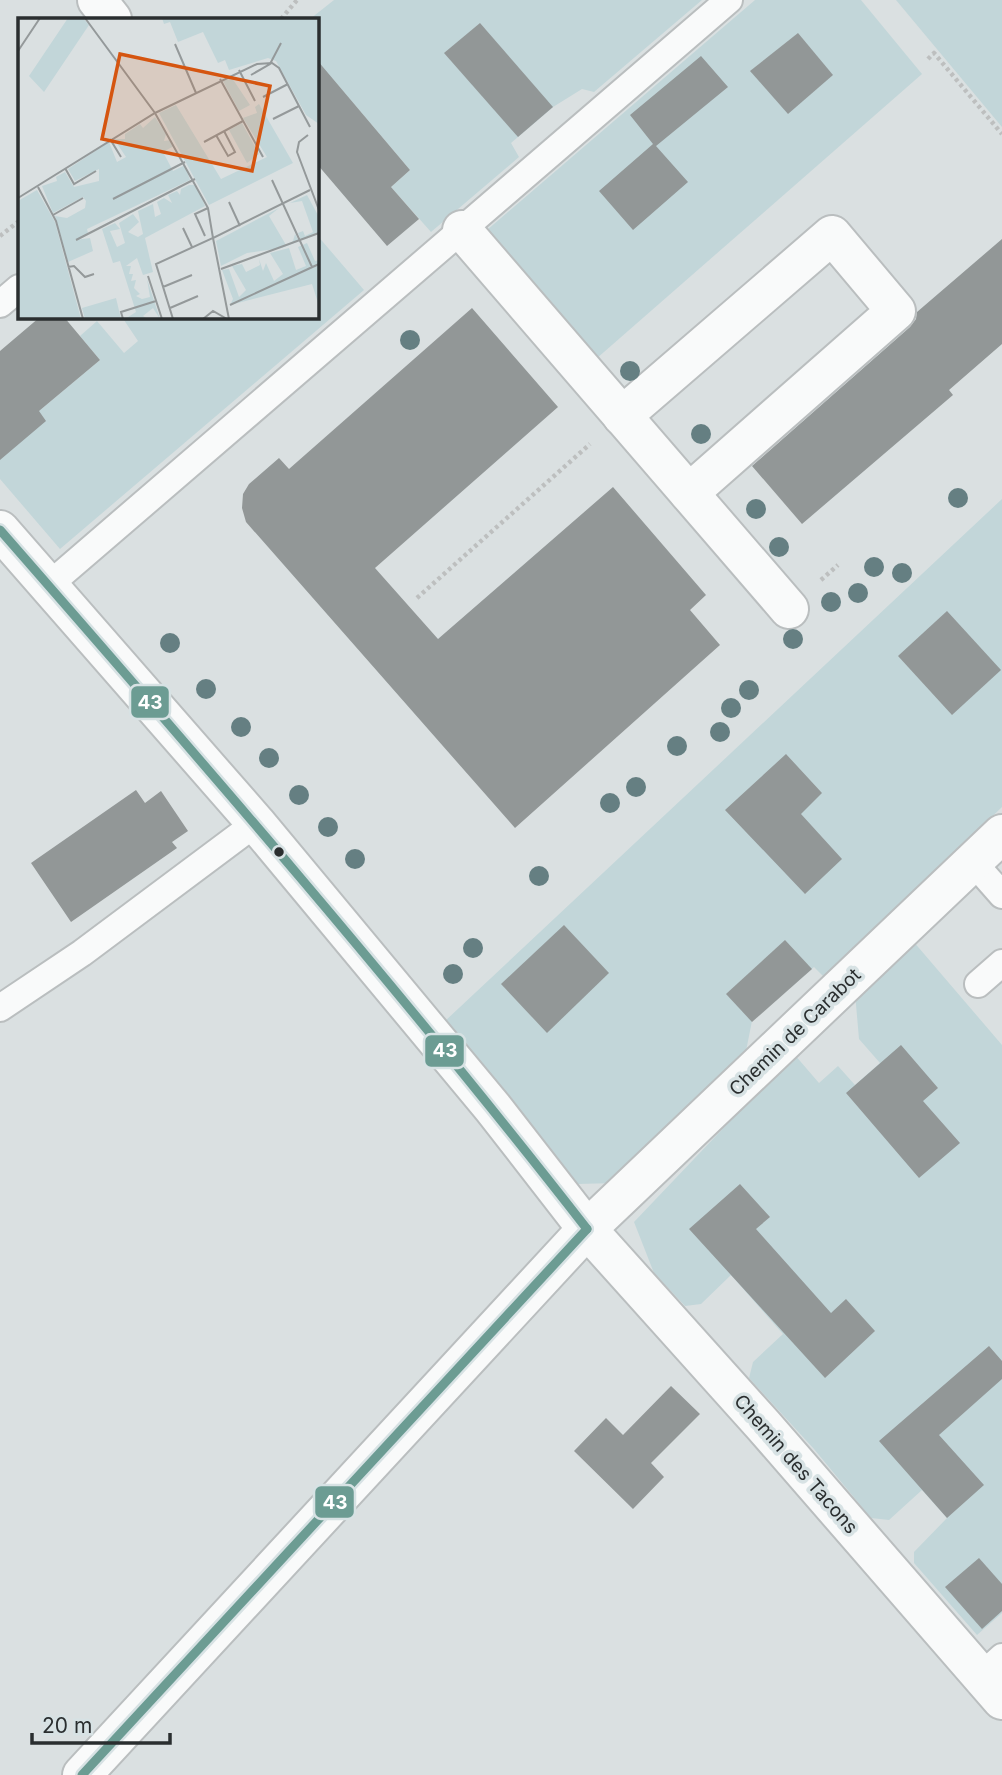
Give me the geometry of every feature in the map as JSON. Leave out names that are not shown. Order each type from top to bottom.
[{"type":"street","points":[[97,0],[112,18]]},
{"type":"street","points":[[461,230],[789,609]]},
{"type":"street","points":[[622,416],[832,235],[896,311],[689,493]]},
{"type":"street","name":"Chemin des Tacons","points":[[0,530],[256,823],[493,1108],[587,1229],[995,1678]]},
{"type":"street","name":"Chemin de Carabot","points":[[82,1775],[587,1229],[1002,834]]},
{"type":"lane","points":[[49,585],[729,0]]},
{"type":"lane","points":[[0,304],[18,289]]},
{"type":"lane","points":[[0,1008],[82,953],[256,823]]},
{"type":"lane","points":[[973,862],[1002,895]]},
{"type":"lane","points":[[978,984],[1002,963]]},
{"type":"path","points":[[282,18],[297,0]]},
{"type":"path","points":[[928,59],[934,53],[1002,134]]},
{"type":"path","points":[[0,236],[18,222]]},
{"type":"path","points":[[417,597],[622,416]]},
{"type":"shaded area","points":[[334,0],[702,0],[594,92],[582,89],[553,107],[511,143],[519,157],[431,232],[391,187],[410,170],[332,78],[318,89],[318,18],[311,18]]},
{"type":"shaded area","points":[[755,0],[861,0],[922,74],[596,359],[487,230]]},
{"type":"shaded area","points":[[896,0],[1002,0],[1002,127]]},
{"type":"shaded area","points":[[318,236],[364,290],[60,549],[0,479],[0,433],[39,411],[100,360],[80,336],[97,321],[124,353],[138,341],[123,318],[318,318]]},
{"type":"shaded area","points":[[1002,499],[1002,807],[825,978],[814,967],[752,1021],[745,1056],[615,1183],[578,1184],[444,1022]]},
{"type":"shaded area","points":[[913,941],[1002,1045],[1002,1613],[977,1635],[914,1563],[914,1552],[947,1518],[922,1490],[889,1520],[871,1518],[814,1449],[749,1378],[753,1362],[783,1334],[731,1275],[701,1304],[685,1306],[654,1273],[634,1222],[794,1054],[819,1083],[838,1066],[855,1085],[880,1063],[859,1039],[855,993]]},
{"type":"building","points":[[480,23],[553,107],[518,137],[444,53]]},
{"type":"building","points":[[798,33],[833,75],[788,114],[750,71]]},
{"type":"building","points":[[701,56],[728,87],[656,146],[688,182],[633,230],[599,191],[653,144],[630,115]]},
{"type":"building","points":[[318,61],[410,170],[391,187],[419,219],[387,246],[318,165]]},
{"type":"building","points":[[1002,239],[1002,344],[949,390],[953,395],[802,524],[752,466],[910,327],[917,312]]},
{"type":"building","points":[[472,308],[558,407],[375,568],[438,639],[613,487],[706,595],[690,610],[720,645],[515,828],[246,522],[242,508],[243,494],[249,484],[279,458],[289,469]]},
{"type":"building","points":[[39,318],[65,318],[100,360],[39,411],[46,421],[0,460],[0,351]]},
{"type":"building","points":[[947,611],[1001,670],[952,715],[898,656]]},
{"type":"building","points":[[786,754],[822,793],[801,814],[842,859],[805,894],[725,810]]},
{"type":"building","points":[[136,790],[145,803],[161,791],[188,831],[172,842],[177,848],[71,922],[31,863]]},
{"type":"building","points":[[564,925],[609,973],[547,1033],[501,984]]},
{"type":"building","points":[[785,940],[812,969],[752,1022],[726,994]]},
{"type":"building","points":[[901,1045],[938,1088],[923,1101],[960,1143],[919,1178],[846,1093]]},
{"type":"building","points":[[740,1184],[770,1217],[756,1229],[831,1313],[846,1299],[875,1331],[825,1378],[689,1229]]},
{"type":"building","points":[[989,1346],[1002,1361],[1002,1379],[939,1435],[984,1485],[947,1518],[879,1441]]},
{"type":"building","points":[[671,1386],[700,1414],[651,1463],[664,1477],[633,1509],[574,1451],[606,1418],[623,1435]]},
{"type":"building","points":[[979,1558],[1002,1584],[1002,1611],[982,1629],[945,1587]]},
{"type":"transit line","name":"43","points":[[0,530],[372,963],[587,1229]]},
{"type":"transit line","name":"43","points":[[82,1775],[587,1229]]}]
